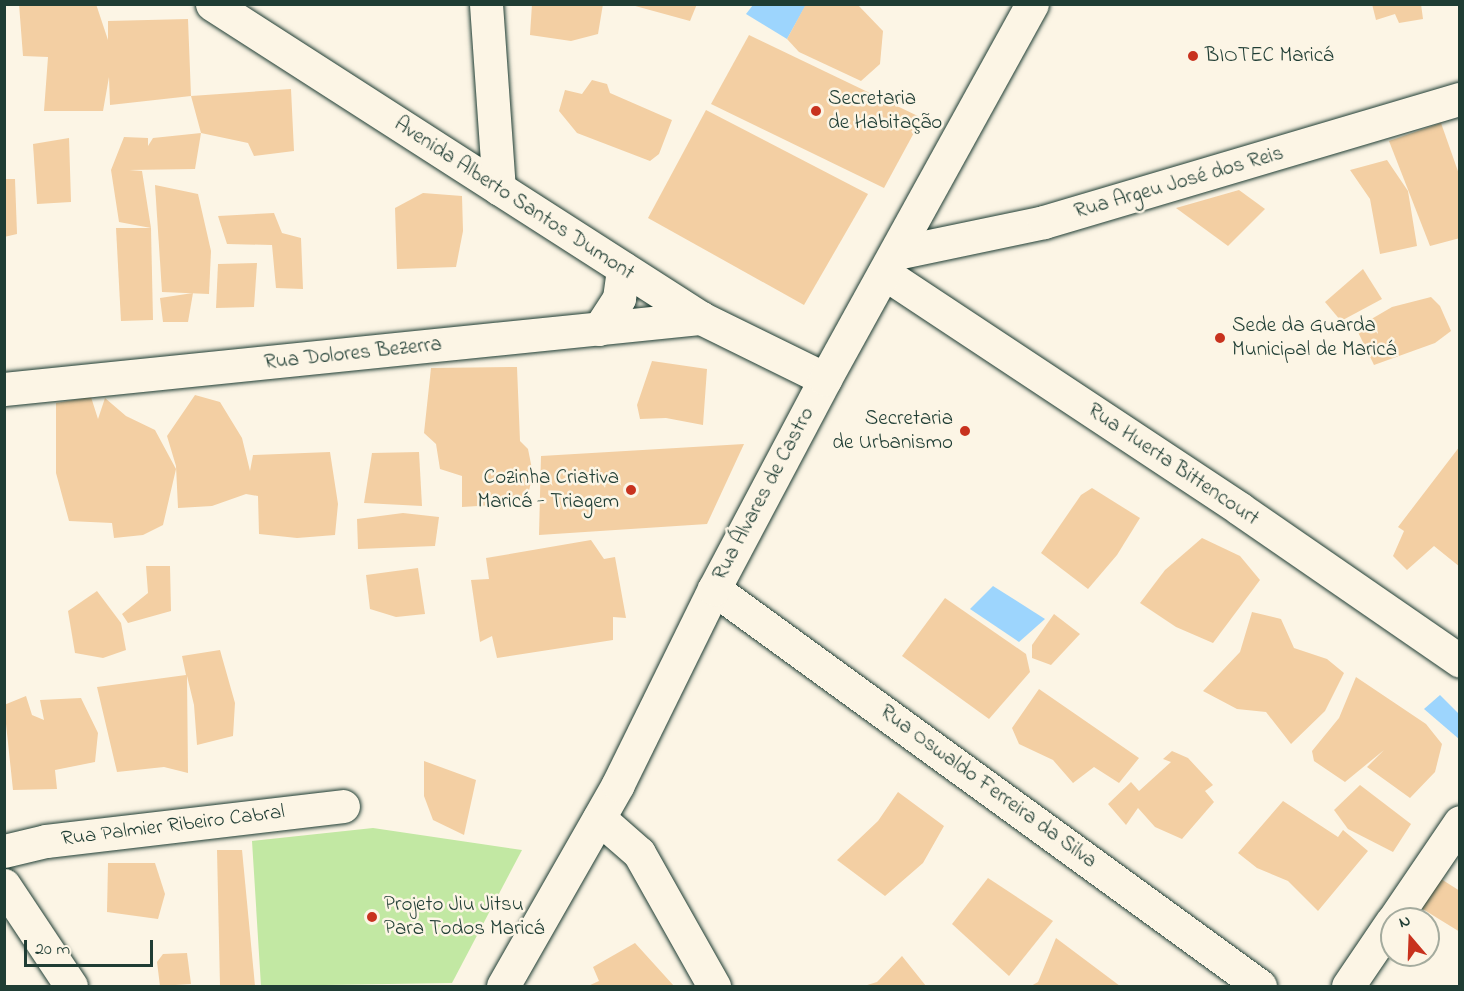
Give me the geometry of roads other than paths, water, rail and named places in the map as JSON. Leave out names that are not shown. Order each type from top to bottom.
[{"type":"street","name":"Avenida Alberto Santos Dumont","points":[[212,4],[701,318],[825,379]]},
{"type":"street","points":[[486,4],[500,189]]},
{"type":"street","name":"Rua Álvares de Castro","points":[[503,987],[599,818],[714,589],[825,379],[1032,4]]},
{"type":"street","name":"Rua Argeu José dos Reis","points":[[890,263],[1044,222],[1460,99]]},
{"type":"street","name":"Rua Huerta Bittencourt","points":[[890,263],[1460,662]]},
{"type":"street","points":[[599,329],[619,298],[623,268]]},
{"type":"street","name":"Rua Dolores Bezerra","points":[[4,389],[701,318]]},
{"type":"street","name":"Rua Oswaldo Ferreira da Silva","points":[[714,589],[1260,987]]},
{"type":"street","name":"Rua Palmier Ribeiro Cabral","points":[[4,852],[46,841],[343,806]]},
{"type":"street","points":[[599,818],[639,853],[714,987]]},
{"type":"street","points":[[1402,907],[1460,822]]},
{"type":"street","points":[[4,885],[71,987]]},
{"type":"street","points":[[1348,987],[1380,939]]},
{"type":"water","points":[[753,5],[806,5],[787,39],[746,14]]},
{"type":"water","points":[[993,586],[1045,619],[1019,642],[970,609]]},
{"type":"water","points":[[1440,695],[1459,714],[1459,739],[1424,709]]},
{"type":"place","name":"BIOTEC Maricá","points":[[1193,56]]},
{"type":"place","name":"Secretaria de Habitação","points":[[816,111]]},
{"type":"place","name":"Sede da Guarda Municipal de Maricá","points":[[1220,338]]},
{"type":"place","name":"Secretaria de Urbanismo","points":[[965,431]]},
{"type":"place","name":"Cozinha Criativa Maricá - Triagem","points":[[631,490]]},
{"type":"place","name":"Projeto Jiu Jitsu Para Todos Maricá","points":[[372,917]]}]
